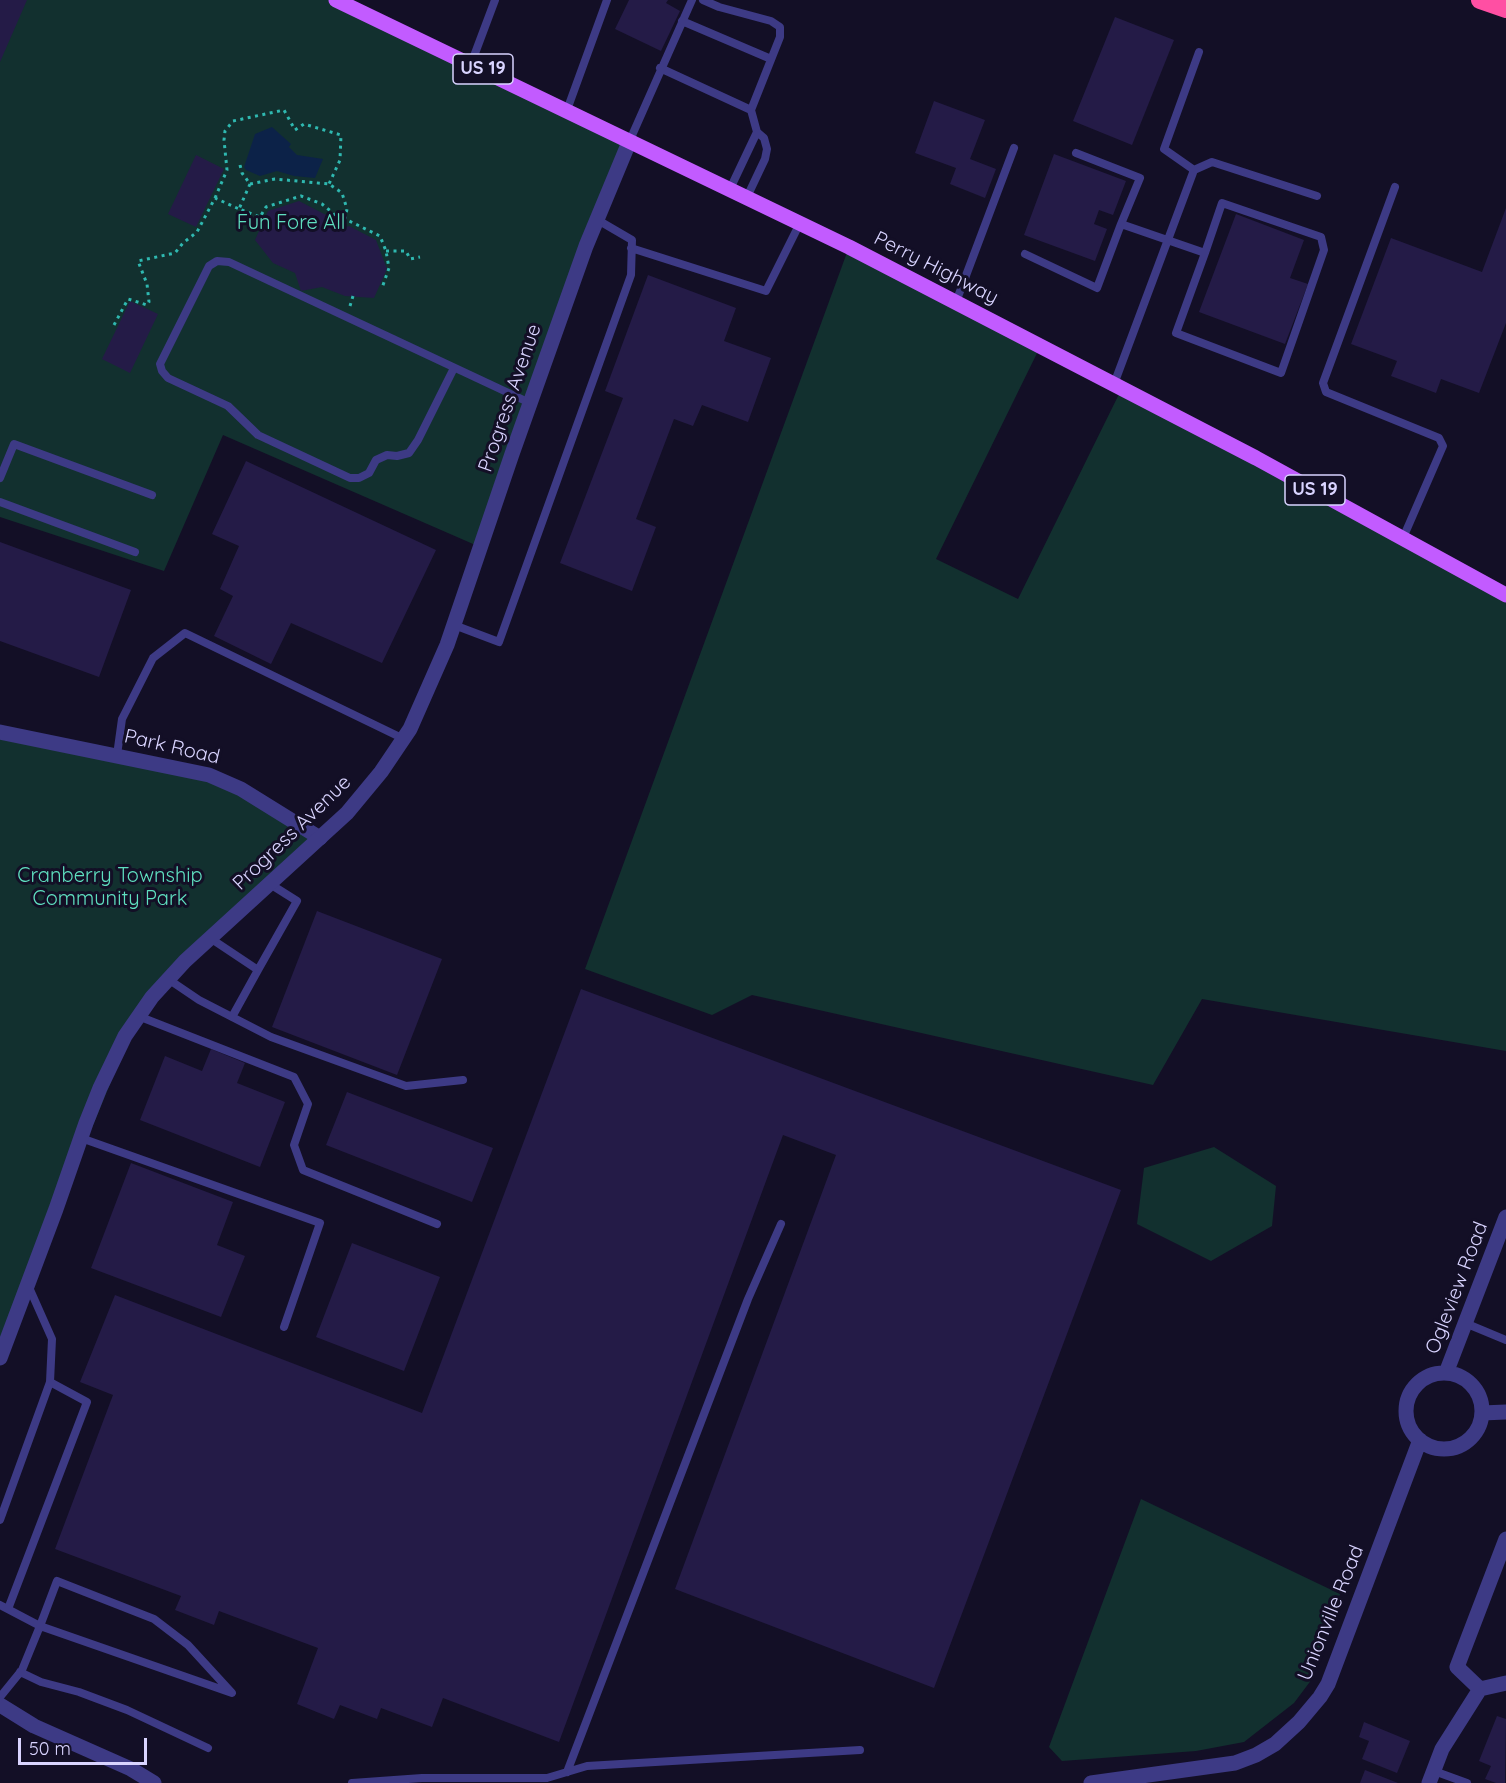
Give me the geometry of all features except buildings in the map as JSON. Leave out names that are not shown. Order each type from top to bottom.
[{"type":"highway","points":[[1480,0],[1506,9]]},
{"type":"main road","name":"Perry Highway","points":[[336,0],[630,140],[956,302],[1256,458],[1506,595]]},
{"type":"street","name":"Progress Avenue","points":[[0,1358],[113,1058],[138,1017],[168,979],[320,838],[365,792],[404,739],[436,673],[596,219],[630,140]]},
{"type":"street","name":"Park Road","points":[[0,732],[193,770],[241,789],[320,838]]},
{"type":"street","name":"Ogleview Road","points":[[1446,1373],[1505,1221]]},
{"type":"street","points":[[1446,1373],[1456,1374],[1476,1389],[1481,1401],[1482,1413],[1479,1426],[1473,1436],[1463,1444],[1451,1448],[1438,1448],[1420,1440],[1410,1426],[1407,1414],[1408,1402],[1413,1390],[1421,1381],[1432,1375],[1446,1373]]},
{"type":"street","points":[[1482,1413],[1506,1412]]},
{"type":"street","name":"Unionville Road","points":[[1091,1783],[1235,1763],[1275,1744],[1299,1722],[1328,1684],[1420,1440]]},
{"type":"street","points":[[1480,1689],[1457,1667],[1506,1539]]},
{"type":"street","points":[[1431,1777],[1442,1749],[1480,1689],[1506,1683]]},
{"type":"street","points":[[0,1705],[34,1726],[131,1769],[154,1783]]},
{"type":"lane","points":[[471,64],[495,0]]},
{"type":"lane","points":[[567,110],[607,0]]},
{"type":"lane","points":[[630,140],[692,0]]},
{"type":"lane","points":[[703,0],[719,7],[771,21],[780,27],[780,37],[751,110],[758,132],[766,143],[766,154],[747,197]]},
{"type":"lane","points":[[682,21],[771,59]]},
{"type":"lane","points":[[1194,170],[1164,149],[1199,52]]},
{"type":"lane","points":[[660,68],[751,110]]},
{"type":"lane","points":[[730,189],[758,132]]},
{"type":"lane","points":[[956,302],[1014,148]]},
{"type":"lane","points":[[1025,254],[1097,288],[1140,178],[1076,153]]},
{"type":"lane","points":[[1114,384],[1194,170],[1212,162],[1317,196]]},
{"type":"lane","points":[[1395,187],[1323,383],[1326,392],[1439,438],[1443,446],[1402,538]]},
{"type":"lane","points":[[1222,202],[1320,237],[1324,250],[1281,373],[1176,333],[1205,253],[1222,202]]},
{"type":"lane","points":[[454,625],[499,642],[631,275],[632,240],[596,219]]},
{"type":"lane","points":[[631,248],[766,291],[800,223]]},
{"type":"lane","points":[[1121,224],[1205,253]]},
{"type":"lane","points":[[454,368],[418,440],[409,453],[398,456],[387,455],[376,460],[369,472],[359,478],[350,478],[258,435],[228,406],[168,378],[160,364],[208,266],[217,261],[229,262],[530,403]]},
{"type":"lane","points":[[0,478],[14,444],[152,495]]},
{"type":"lane","points":[[0,502],[135,552]]},
{"type":"lane","points":[[117,755],[122,719],[153,658],[185,633],[404,739]]},
{"type":"lane","points":[[232,1017],[297,901],[270,884]]},
{"type":"lane","points":[[210,938],[258,970]]},
{"type":"lane","points":[[168,979],[199,1000],[271,1037],[406,1086],[463,1080]]},
{"type":"lane","points":[[138,1017],[294,1077],[308,1104],[294,1144],[303,1170],[437,1224]]},
{"type":"lane","points":[[81,1138],[320,1223],[284,1327]]},
{"type":"lane","points":[[567,1772],[748,1299],[781,1224]]},
{"type":"lane","points":[[0,1520],[50,1382],[52,1339],[28,1285]]},
{"type":"lane","points":[[1465,1323],[1506,1340]]},
{"type":"lane","points":[[0,1697],[20,1672],[40,1626],[57,1581],[154,1618],[188,1645],[232,1693],[40,1626],[4,1607],[87,1402],[50,1382]]},
{"type":"lane","points":[[20,1672],[41,1683],[78,1692],[127,1710],[208,1748]]},
{"type":"lane","points":[[352,1783],[422,1778],[547,1781],[587,1766],[860,1750]]},
{"type":"lane","points":[[1431,1777],[1467,1783]]},
{"type":"path","points":[[114,326],[128,299],[147,305],[149,302],[147,284],[138,261],[175,253],[197,232],[227,170],[224,140],[225,131],[232,121],[284,110],[295,130],[304,124],[341,135],[340,160],[329,184]]},
{"type":"path","points":[[240,165],[242,173],[250,184]]},
{"type":"path","points":[[250,184],[275,179],[329,184],[342,193],[347,209],[345,219]]},
{"type":"path","points":[[239,209],[250,184]]},
{"type":"path","points":[[215,198],[260,218],[266,207],[301,196],[322,204],[333,213],[337,223]]},
{"type":"path","points":[[330,224],[345,219]]},
{"type":"path","points":[[345,219],[380,236],[389,268],[382,288]]},
{"type":"path","points":[[386,251],[406,250],[410,259],[420,257]]},
{"type":"green space","name":"Fun Fore All","points":[[0,0],[336,0],[630,140],[480,547],[223,435],[164,571],[0,517]]},
{"type":"green space","points":[[849,247],[1041,345],[936,559],[1018,599],[1122,388],[1506,595],[1506,1051],[1202,999],[1153,1085],[752,995],[712,1015],[585,969]]},
{"type":"green space","name":"Cranberry Township Community Park","points":[[0,732],[193,770],[320,838],[138,1016],[0,1358]]},
{"type":"green space","points":[[1214,1147],[1276,1186],[1272,1226],[1211,1261],[1137,1224],[1144,1168]]},
{"type":"green space","points":[[1141,1499],[1340,1594],[1312,1679],[1294,1703],[1244,1742],[1196,1751],[1062,1761],[1049,1747]]},
{"type":"water","points":[[272,127],[291,144],[289,147],[297,155],[323,159],[315,178],[294,176],[277,171],[260,176],[246,170],[244,167],[255,134]]}]
